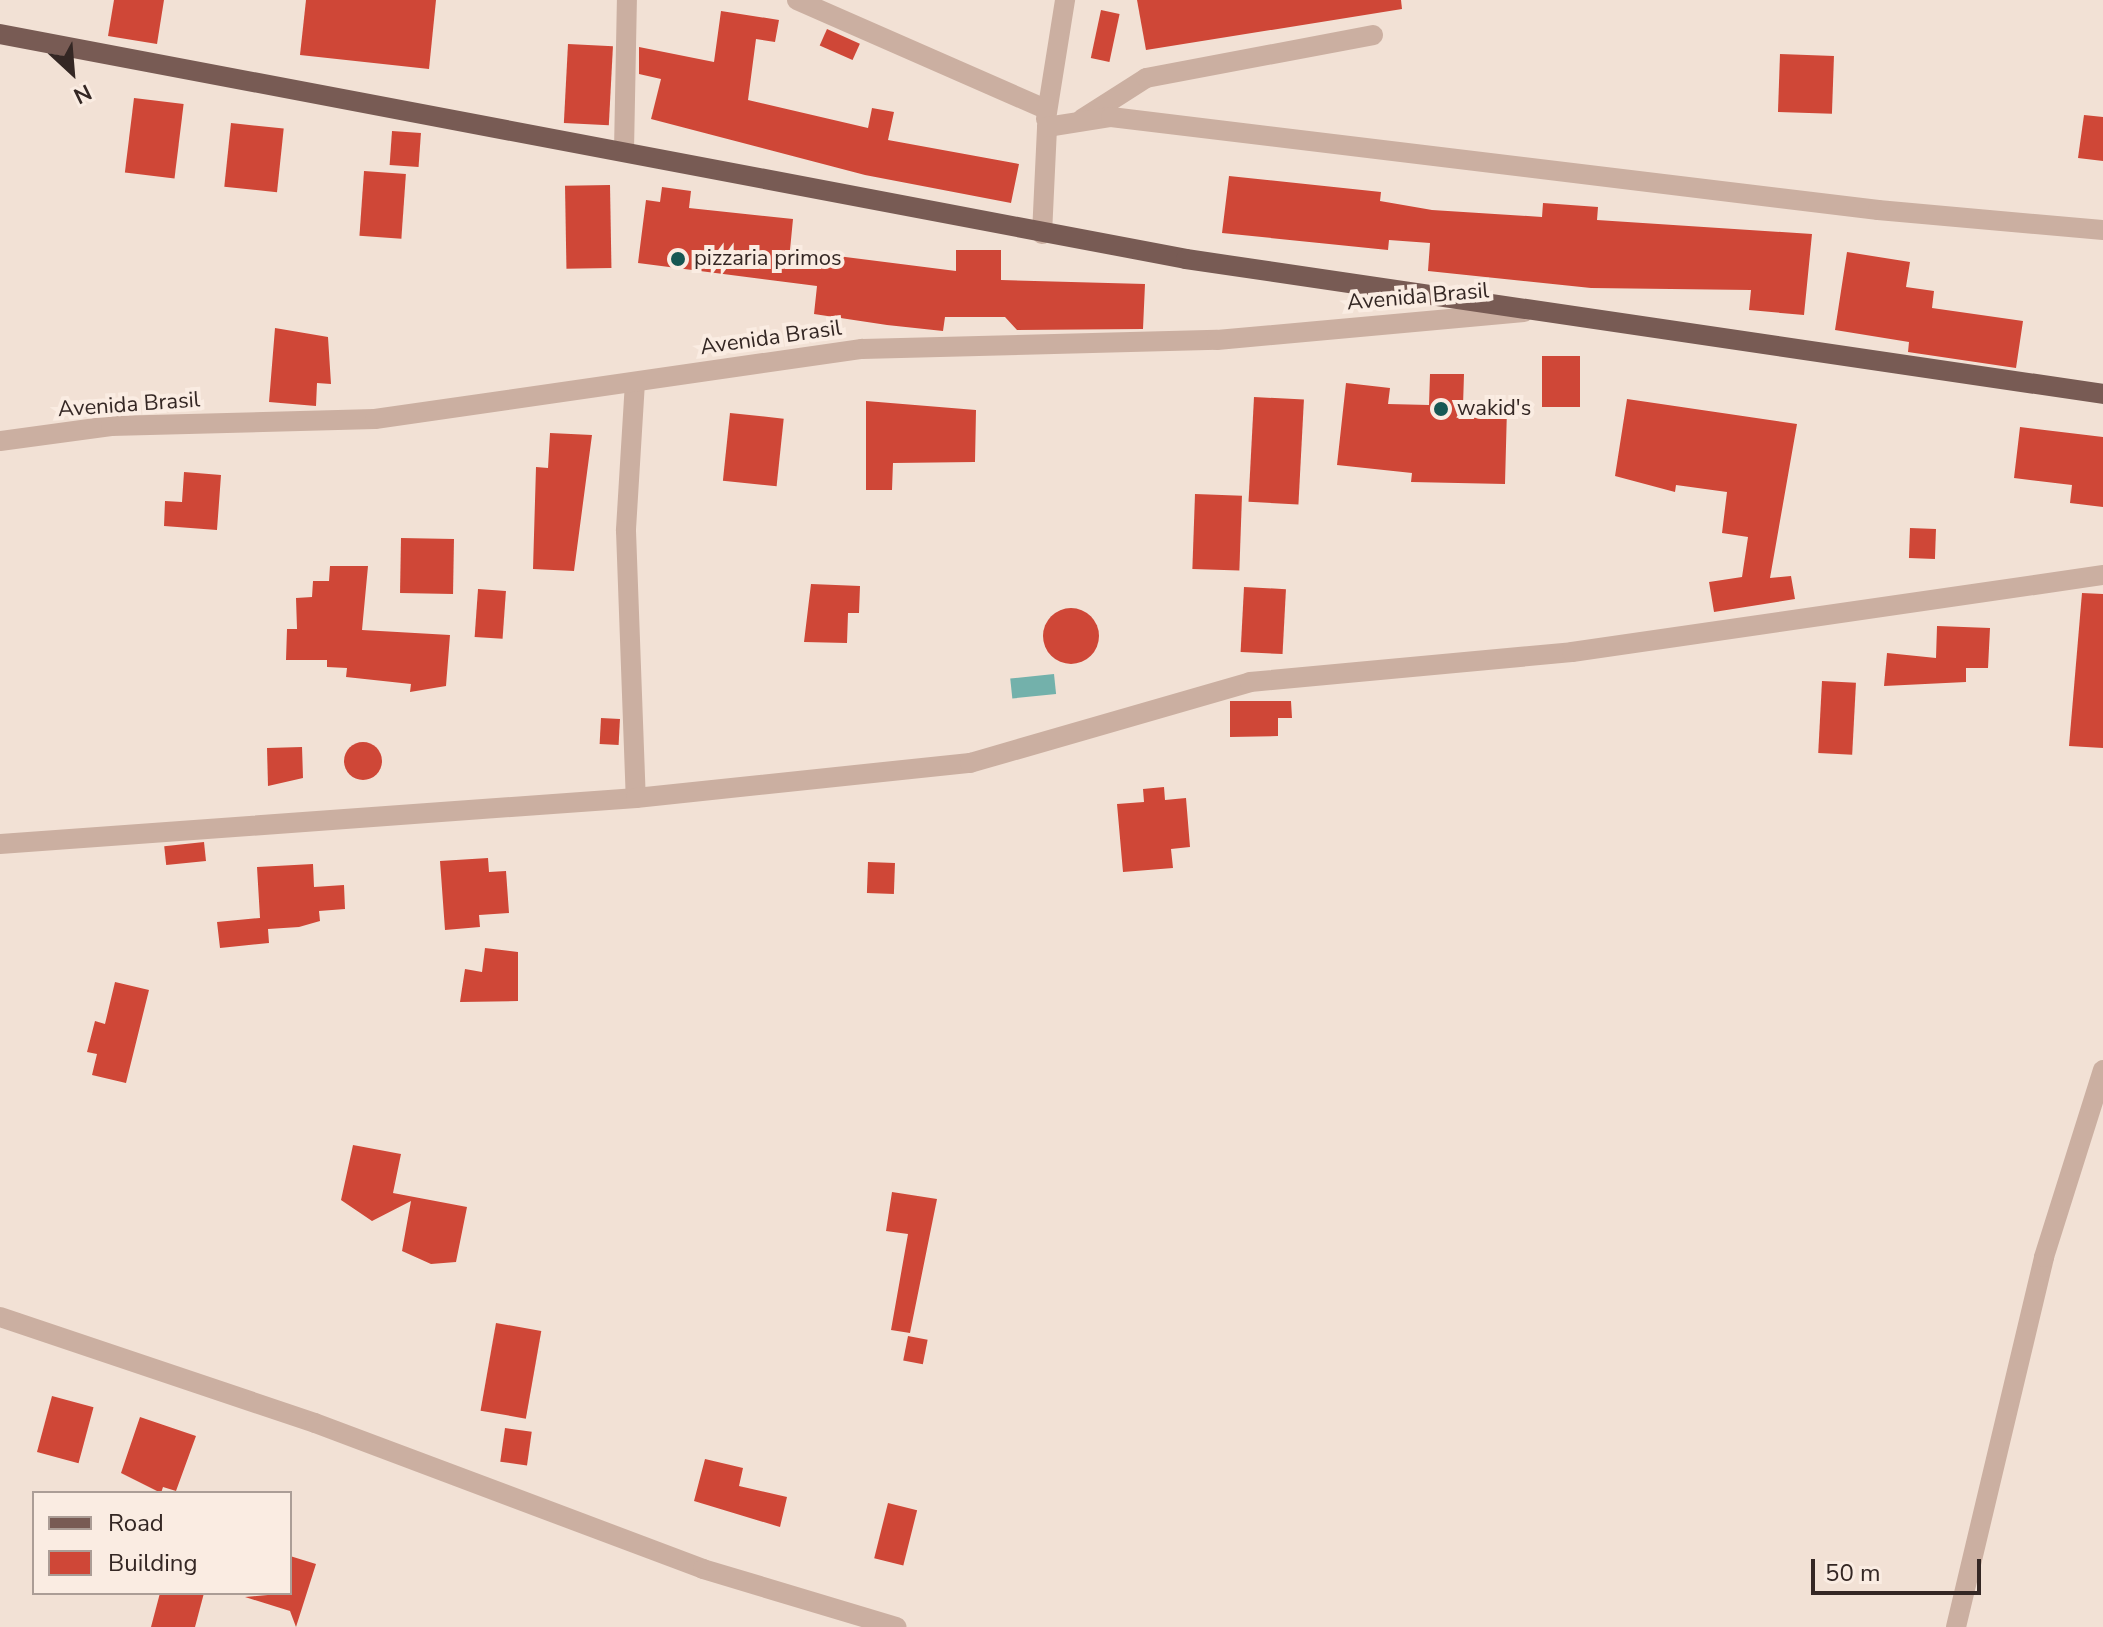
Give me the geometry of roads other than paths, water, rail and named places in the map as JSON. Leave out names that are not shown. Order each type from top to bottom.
[{"type":"main road","points":[[0,34],[624,151],[1042,234],[1551,309],[1773,351],[2103,394]]},
{"type":"street","points":[[624,151],[627,0]]},
{"type":"street","points":[[797,0],[1046,118],[1156,121],[1878,210],[2103,230]]},
{"type":"street","points":[[1042,234],[1046,118],[1065,0]]},
{"type":"street","points":[[1082,119],[1146,78],[1373,35]]},
{"type":"street","name":"Avenida Brasil","points":[[0,441],[111,426],[375,419],[862,349],[1217,340],[1551,309]]},
{"type":"street","points":[[635,382],[626,531],[636,798]]},
{"type":"street","points":[[0,844],[636,798],[970,763],[1250,682],[1572,652],[2103,575]]},
{"type":"street","points":[[1956,1627],[2044,1257],[2103,1070]]},
{"type":"street","points":[[0,1317],[315,1423],[703,1569],[896,1627]]},
{"type":"water","points":[[1054,674],[1056,694],[1012,698],[1010,679]]},
{"type":"place","name":"pizzaria primos","points":[[678,259]]},
{"type":"place","name":"wakid's","points":[[1441,409]]}]
